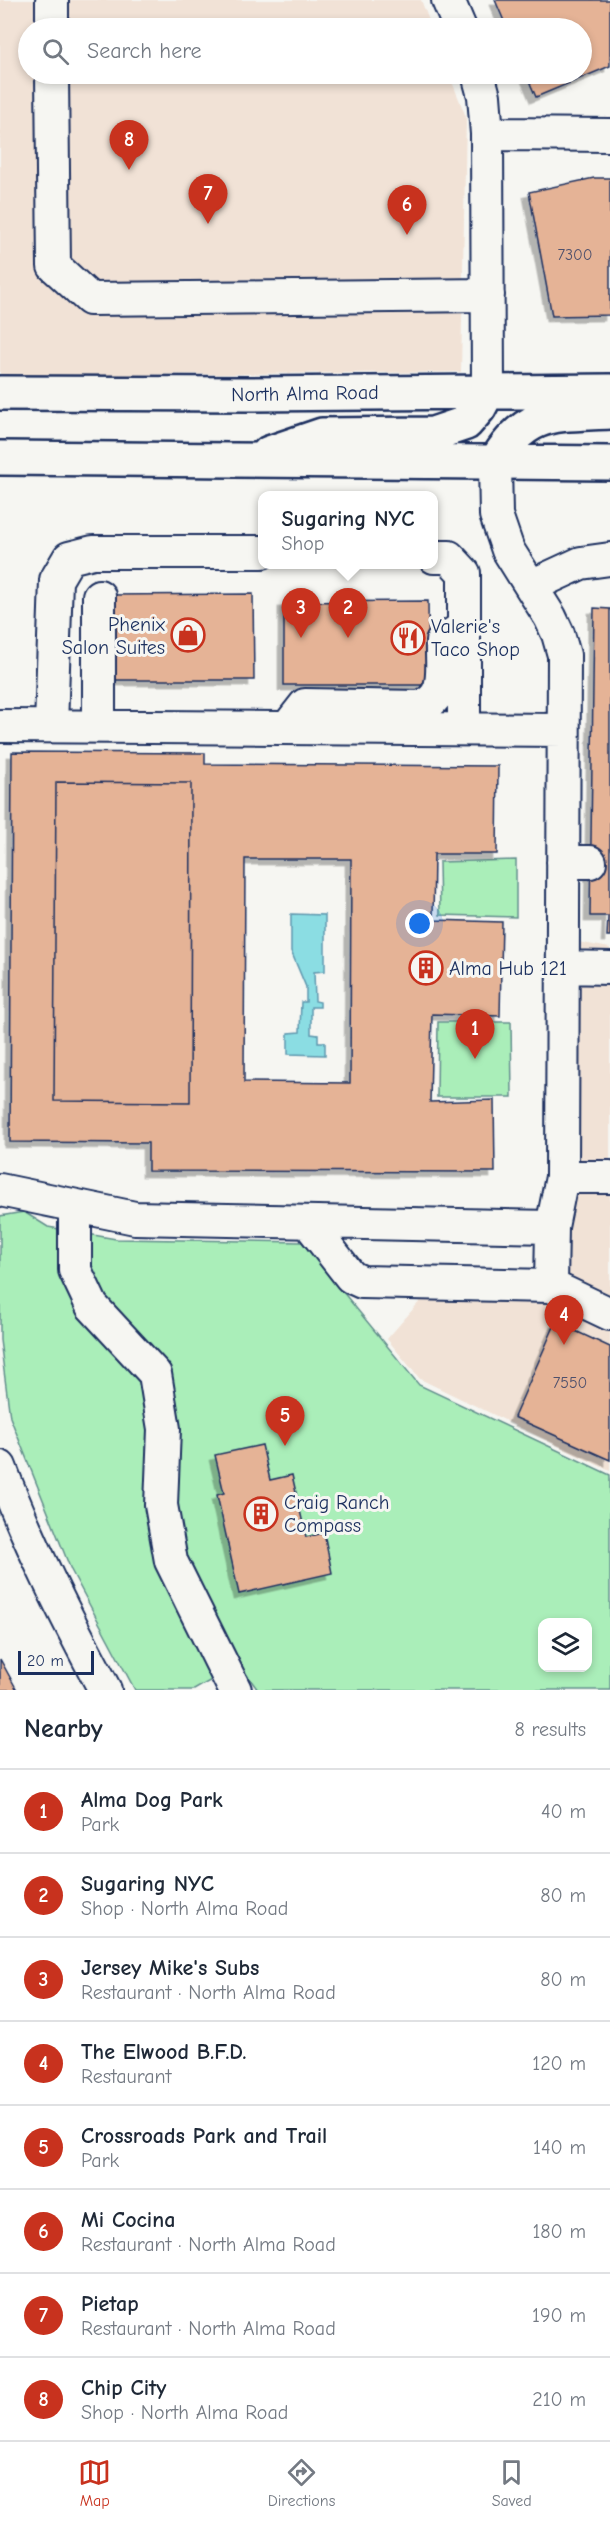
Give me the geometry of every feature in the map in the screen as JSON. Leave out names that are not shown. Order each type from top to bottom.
[{"type":"main road","points":[[245,461],[322,435],[433,434],[466,423],[480,408],[488,391]]},
{"type":"main road","name":"North Alma Road","points":[[0,393],[250,394],[610,391]]},
{"type":"main road","points":[[495,463],[506,444],[522,427],[535,420],[567,414],[610,412]]},
{"type":"main road","points":[[0,458],[610,463]]},
{"type":"street","points":[[52,0],[52,18]]},
{"type":"street","points":[[448,0],[456,18]]},
{"type":"street","points":[[52,84],[54,266],[90,299],[488,296]]},
{"type":"street","points":[[481,84],[487,134],[488,391]]},
{"type":"street","points":[[487,134],[610,135]]},
{"type":"street","points":[[495,463],[496,515],[508,550],[550,617],[564,655],[563,730],[577,862],[562,967],[562,1177],[552,1227],[551,1286]]},
{"type":"street","points":[[51,726],[56,580],[69,558],[93,552],[258,552]]},
{"type":"street","points":[[438,557],[449,557],[464,573],[464,729]]},
{"type":"street","points":[[531,586],[581,563],[610,559]]},
{"type":"street","points":[[99,596],[99,726]]},
{"type":"street","points":[[287,728],[305,705],[420,706],[432,702],[440,691],[442,642],[465,626]]},
{"type":"street","points":[[0,726],[563,730]]},
{"type":"street","points":[[562,967],[610,968]]},
{"type":"street","points":[[562,1177],[610,1177]]},
{"type":"street","points":[[0,1190],[135,1218],[552,1227]]},
{"type":"street","points":[[75,1206],[75,1270],[92,1306],[155,1374],[164,1429],[161,1505],[171,1561],[235,1690]]},
{"type":"street","points":[[309,1223],[351,1277],[362,1282],[551,1286],[610,1314]]},
{"type":"street","points":[[0,1467],[11,1528],[74,1632],[105,1690]]},
{"type":"shaded area","points":[[0,0],[421,0],[428,18],[18,18],[18,84],[453,84],[466,117],[461,372],[0,376]]},
{"type":"shaded area","points":[[562,939],[610,948],[610,1471],[420,1379],[387,1339],[421,1300],[545,1292]]},
{"type":"green space","points":[[516,860],[516,917],[440,915],[439,862]]},
{"type":"green space","points":[[438,1022],[511,1022],[512,1097],[437,1097]]},
{"type":"green space","points":[[24,1212],[48,1227],[116,1239],[302,1242],[419,1385],[610,1475],[610,1690],[258,1690],[239,1664],[194,1690],[135,1690],[71,1570],[10,1417],[0,1340],[0,1216]]},
{"type":"water","points":[[291,914],[325,915],[325,971],[314,972],[315,1001],[320,1002],[320,1007],[311,1007],[311,1034],[318,1035],[318,1042],[325,1042],[325,1055],[288,1054],[288,1033],[300,1032],[301,1002],[306,1002],[306,987],[291,951]]},
{"type":"building","points":[[495,0],[610,0],[610,66],[592,74],[592,18],[503,18]]},
{"type":"building","points":[[530,84],[567,84],[536,97]]},
{"type":"building","points":[[594,178],[610,178],[610,315],[552,316],[529,192]]},
{"type":"building","points":[[253,594],[254,680],[108,680],[108,595]]},
{"type":"building","points":[[428,601],[429,685],[284,685],[284,602]]},
{"type":"building","points":[[594,608],[610,609],[610,936],[607,936],[608,916],[590,916]]},
{"type":"building","name":"Alma Hub 121","points":[[12,752],[205,753],[205,764],[498,766],[497,854],[434,854],[433,920],[502,922],[500,1016],[432,1014],[430,1102],[494,1100],[495,1172],[148,1171],[148,1143],[10,1142]],"holes":[[[56,782],[191,783],[190,1102],[54,1101]],[[245,859],[351,859],[350,1083],[244,1082]]]},
{"type":"building","points":[[56,782],[191,783],[190,1102],[54,1101]]},
{"type":"building","points":[[556,1322],[610,1347],[610,1460],[514,1417]]},
{"type":"building","name":"Craig Ranch Compass","points":[[262,1445],[270,1480],[292,1475],[306,1537],[324,1533],[332,1573],[239,1594],[217,1495],[224,1493],[215,1455]]},
{"type":"building","points":[[0,1659],[17,1690],[0,1690]]},
{"type":"place","name":"Chip City","points":[[129,170]]},
{"type":"place","name":"Pietap","points":[[208,224]]},
{"type":"place","name":"Mi Cocina","points":[[407,235]]},
{"type":"place","name":"Phenix Salon Suites","points":[[188,635]]},
{"type":"place","name":"Jersey Mike's Subs","points":[[301,638]]},
{"type":"place","name":"Sugaring NYC","points":[[348,638]]},
{"type":"place","name":"Valerie's Taco Shop","points":[[408,638]]},
{"type":"place","name":"Alma Hub 121","points":[[426,968]]},
{"type":"place","name":"Alma Dog Park","points":[[475,1059]]},
{"type":"place","name":"The Elwood B.F.D.","points":[[564,1345]]},
{"type":"place","name":"Crossroads Park and Trail","points":[[285,1446]]},
{"type":"place","name":"Craig Ranch Compass","points":[[261,1514]]}]
